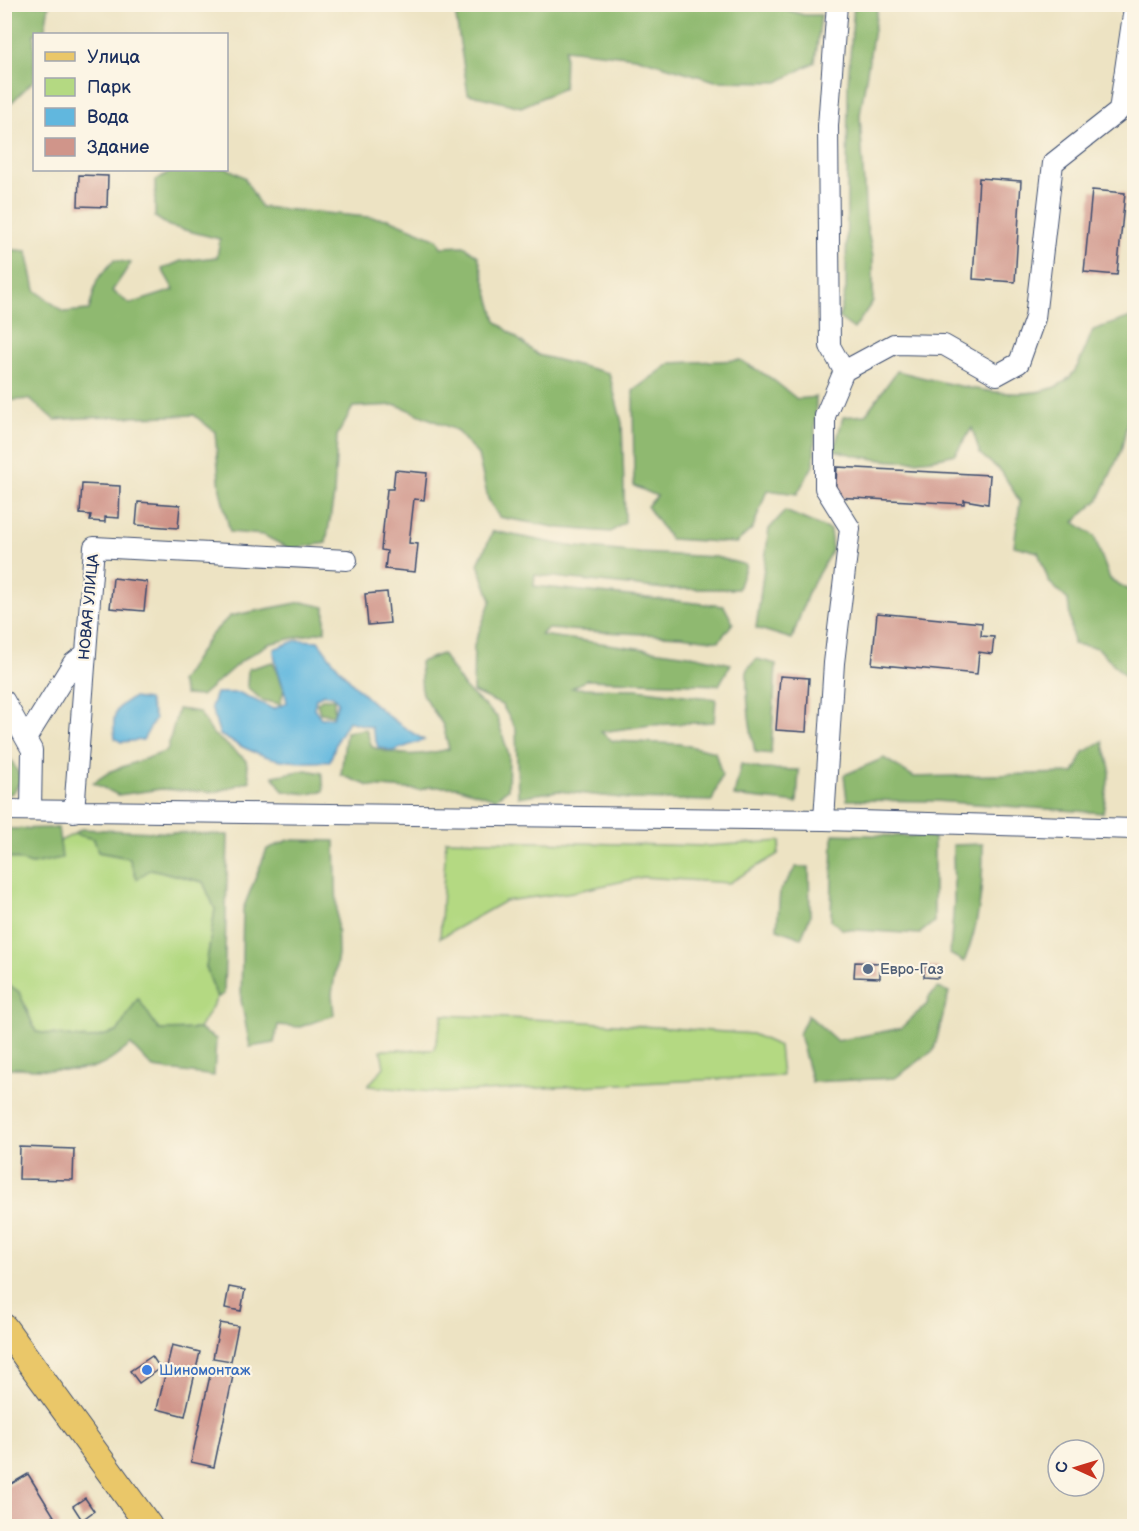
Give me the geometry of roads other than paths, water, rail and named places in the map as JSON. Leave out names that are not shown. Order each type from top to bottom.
[{"type":"main road","points":[[4,1327],[149,1527]]},
{"type":"street","points":[[837,4],[828,126],[830,346],[844,371]]},
{"type":"street","points":[[824,820],[834,663],[850,528],[825,488],[825,416],[844,371],[894,344],[944,345],[997,375],[1019,363],[1035,318],[1053,163],[1119,111],[1134,8]]},
{"type":"street","name":"НОВАЯ УЛИЦА","points":[[74,812],[94,547],[347,560]]},
{"type":"street","points":[[26,739],[74,663],[85,654]]},
{"type":"street","points":[[4,700],[32,750],[31,810]]},
{"type":"street","points":[[4,810],[824,820],[1134,829]]},
{"type":"water","points":[[297,640],[318,641],[353,684],[393,720],[424,740],[393,751],[378,747],[371,727],[348,721],[338,738],[330,761],[299,762],[285,761],[260,754],[220,735],[211,707],[216,693],[240,693],[273,709],[287,703],[274,649]],"holes":[[[324,694],[333,696],[338,702],[333,717],[321,718],[314,708],[316,698]]]},
{"type":"water","points":[[133,698],[148,700],[155,719],[143,740],[121,742],[115,738],[115,714],[121,705]]},
{"type":"place","name":"Евро-Газ","points":[[868,969]]},
{"type":"place","name":"Шиномонтаж","points":[[147,1370]]}]
